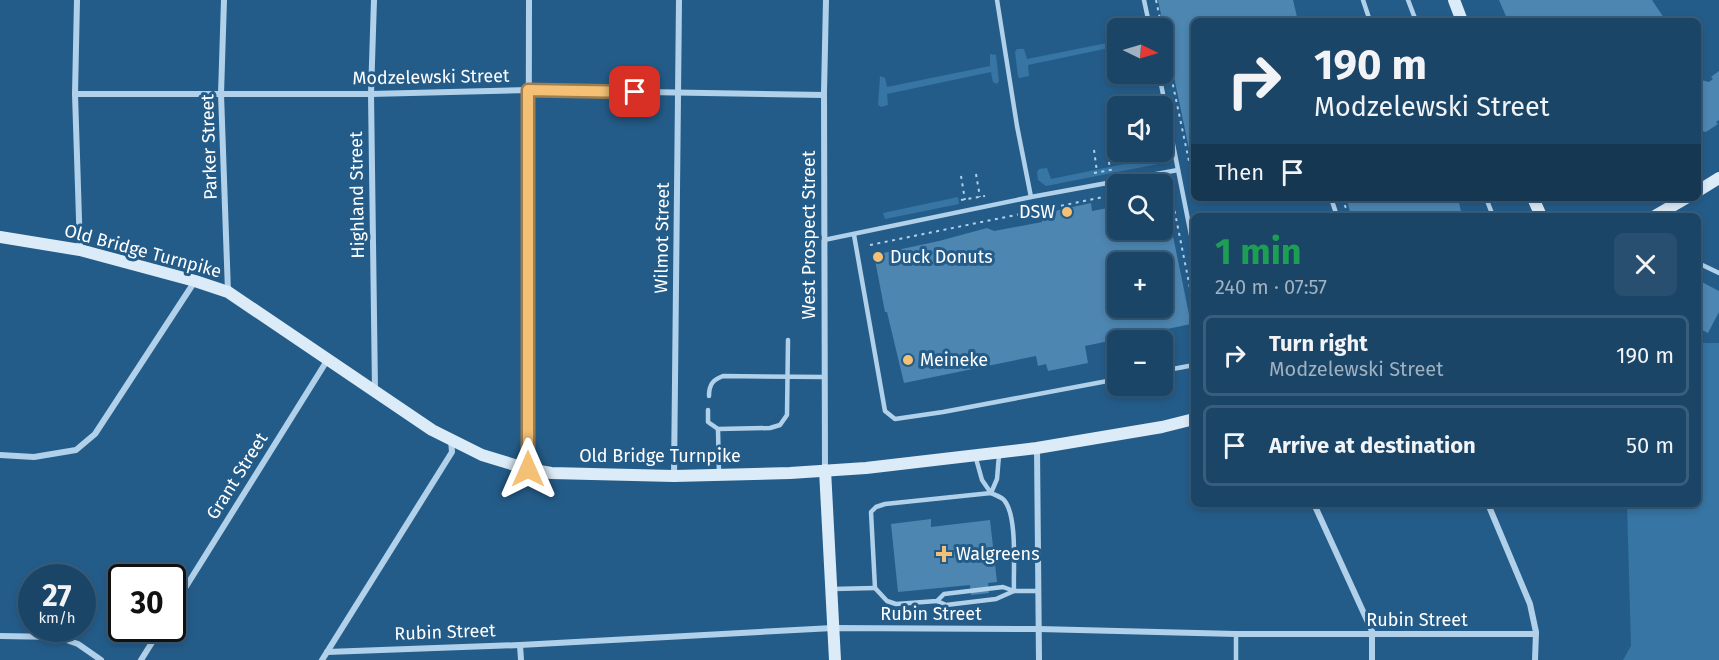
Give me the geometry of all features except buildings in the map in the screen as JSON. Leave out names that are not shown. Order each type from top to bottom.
[{"type":"street","points":[[77,0],[75,94],[80,250]]},
{"type":"street","name":"Parker Street","points":[[224,0],[221,94],[228,292]]},
{"type":"street","name":"Highland Street","points":[[374,0],[371,94],[375,390]]},
{"type":"street","points":[[528,469],[529,0]]},
{"type":"street","name":"Wilmot Street","points":[[675,476],[679,0]]},
{"type":"street","name":"West Prospect Street","points":[[825,470],[826,0]]},
{"type":"street","points":[[1454,0],[1461,18]]},
{"type":"street","name":"Modzelewski Street","points":[[75,94],[371,94],[528,90],[824,95]]},
{"type":"street","points":[[1701,189],[1719,178]]},
{"type":"street","points":[[1659,213],[1672,203]]},
{"type":"street","name":"Old Bridge Turnpike","points":[[0,237],[80,250],[228,292],[432,429],[482,455],[528,469],[551,473],[675,476],[825,470],[1037,448],[1162,427],[1191,420]]},
{"type":"street","points":[[0,455],[34,457],[76,450],[94,434],[195,281]]},
{"type":"street","name":"Grant Street","points":[[186,586],[329,358]]},
{"type":"street","points":[[322,660],[452,452],[452,440]]},
{"type":"street","points":[[1037,448],[1039,660]]},
{"type":"street","points":[[825,470],[835,660]]},
{"type":"street","points":[[1315,507],[1372,631],[1372,660]]},
{"type":"street","points":[[1489,507],[1530,604],[1536,634],[1535,660]]},
{"type":"street","name":"Rubin Street","points":[[327,652],[520,645],[833,628],[1039,629],[1236,634],[1536,634]]},
{"type":"street","points":[[0,636],[58,637],[78,644],[101,660]]},
{"type":"street","points":[[141,660],[152,642]]},
{"type":"street","points":[[520,645],[521,660]]},
{"type":"lane","points":[[997,0],[1031,197]]},
{"type":"lane","points":[[1144,0],[1148,18]]},
{"type":"lane","points":[[1363,0],[1369,18]]},
{"type":"lane","points":[[1408,0],[1415,18]]},
{"type":"lane","points":[[1161,84],[1191,235]]},
{"type":"lane","points":[[824,240],[1031,197],[1178,170]]},
{"type":"lane","points":[[854,235],[885,411],[895,419],[1107,381]]},
{"type":"lane","points":[[1701,264],[1719,273]]},
{"type":"lane","points":[[708,410],[708,422],[718,429],[770,429],[780,425],[787,415],[788,340]]},
{"type":"lane","points":[[1173,369],[1191,366]]},
{"type":"lane","points":[[709,396],[709,388],[714,379],[723,376],[824,377]]},
{"type":"lane","points":[[718,429],[719,475]]},
{"type":"lane","points":[[991,493],[997,479],[1000,453]]},
{"type":"lane","points":[[975,455],[982,480],[991,493],[1003,499],[1008,507],[1012,523],[1014,591]]},
{"type":"lane","points":[[991,493],[876,507],[871,512],[870,523],[874,588],[887,602],[896,604],[937,601],[946,605],[1003,597],[1014,591]]},
{"type":"lane","points":[[937,601],[944,594],[1004,587],[1014,591],[1038,591]]},
{"type":"lane","points":[[831,589],[874,588]]},
{"type":"lane","points":[[1236,634],[1236,660]]},
{"type":"path","points":[[1156,0],[1160,18]]},
{"type":"path","points":[[1173,84],[1191,171]]},
{"type":"path","points":[[1094,150],[1096,172],[1116,169]]},
{"type":"path","points":[[1109,162],[1110,170]]},
{"type":"path","points":[[976,174],[980,197]]},
{"type":"path","points":[[962,176],[963,200],[985,196]]},
{"type":"path","points":[[870,245],[1107,196]]},
{"type":"path","points":[[1173,203],[1191,293]]},
{"type":"shaded area","points":[[1107,43],[1107,48],[1028,65],[1029,76],[1020,78],[1015,52],[1017,49],[1024,49],[1027,59]]},
{"type":"shaded area","points":[[990,54],[996,55],[999,81],[997,84],[993,82],[991,72],[887,94],[888,105],[881,107],[878,105],[880,76],[885,78],[887,87],[990,66]]},
{"type":"shaded area","points":[[1134,162],[1160,162],[1046,186],[1038,180],[1037,172],[1039,169],[1047,168],[1051,179]]},
{"type":"shaded area","points":[[958,197],[959,204],[885,219],[883,213]]},
{"type":"shaded area","points":[[1701,343],[1719,343],[1719,660],[1623,660],[1631,646],[1627,507],[1701,507]]},
{"type":"place","name":"DSW","points":[[1067,212]]},
{"type":"place","name":"Duck Donuts","points":[[878,257]]},
{"type":"place","name":"Meineke","points":[[908,360]]},
{"type":"place","name":"Walgreens","points":[[944,554]]},
{"type":"route","points":[[528,469],[528,90],[635,92]]}]
